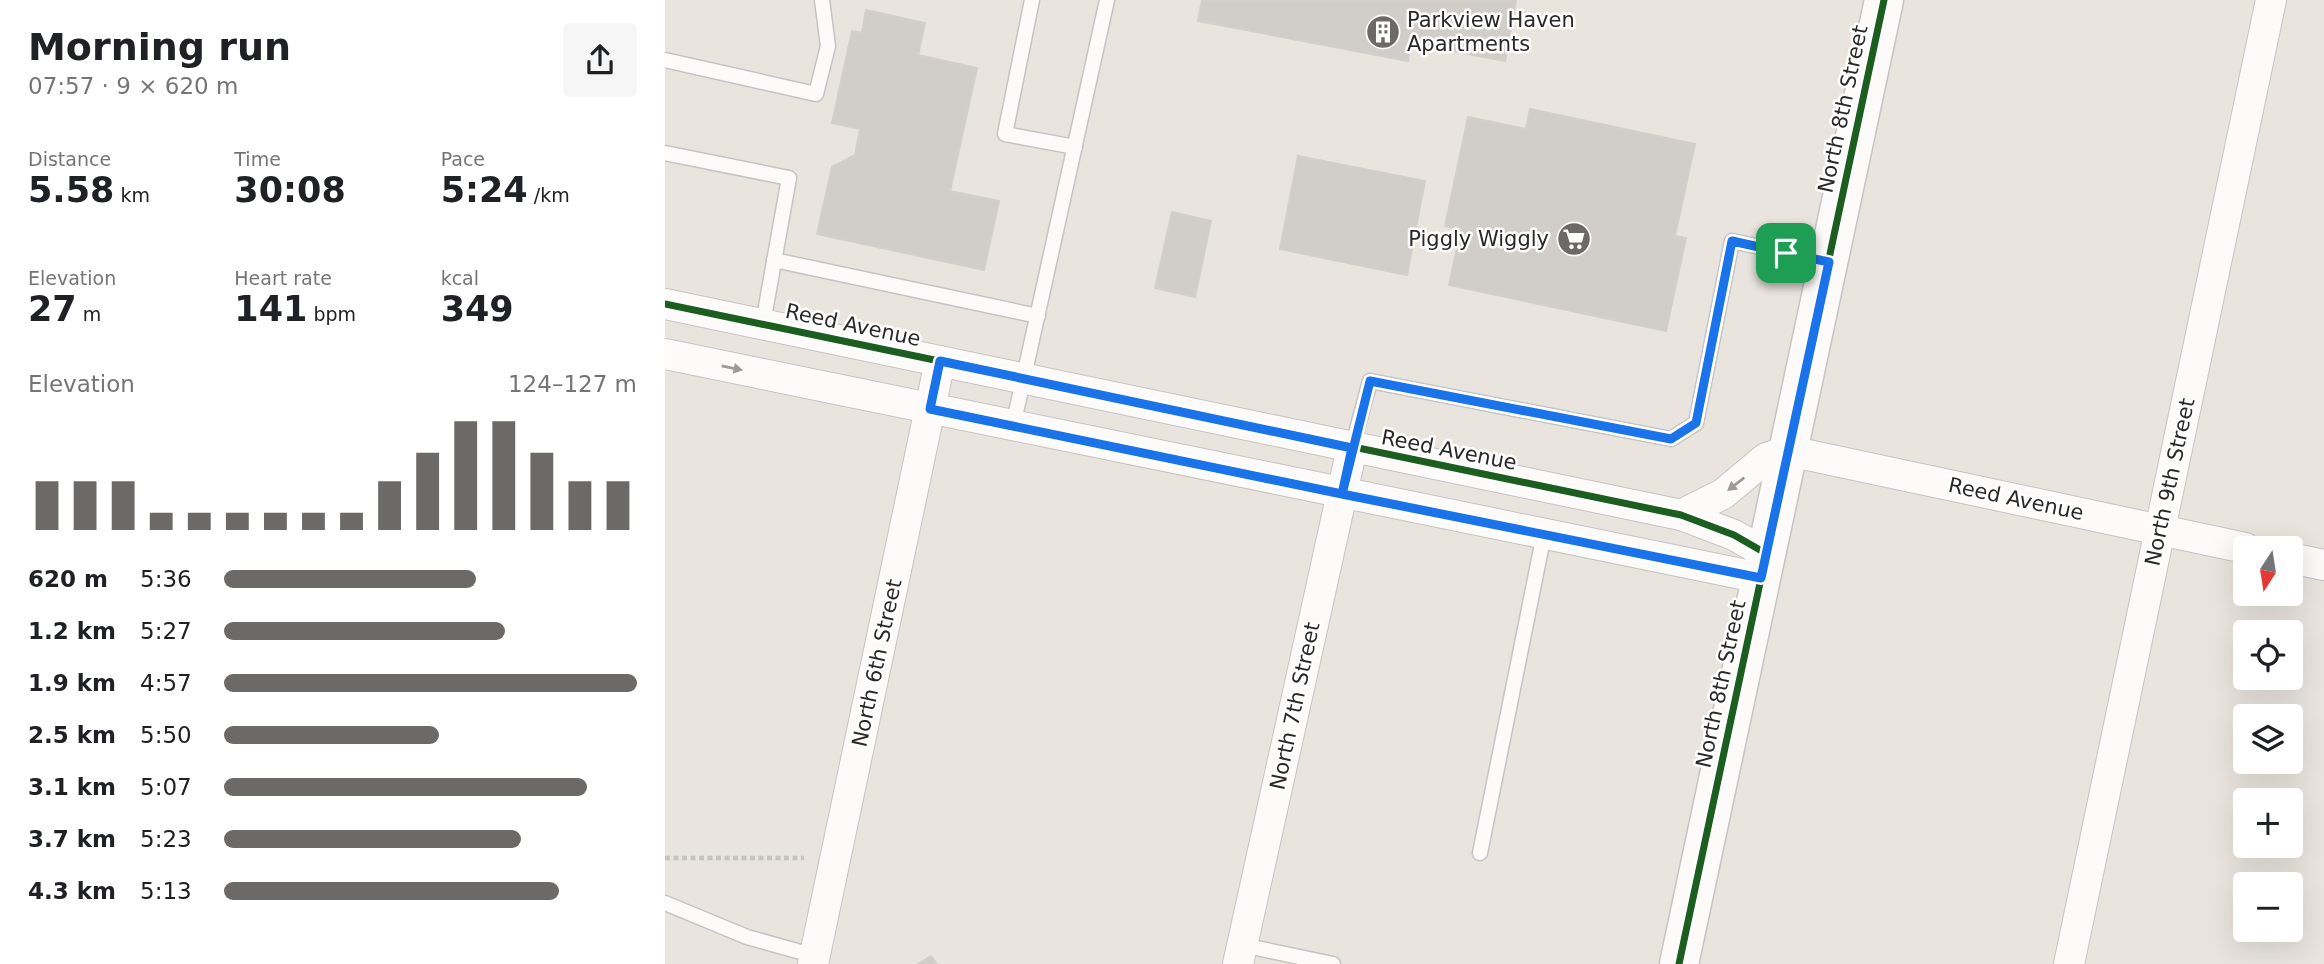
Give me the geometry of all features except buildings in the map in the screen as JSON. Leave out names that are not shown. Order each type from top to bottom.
[{"type":"street","name":"North 9th Street","points":[[2069,964],[2271,0]]},
{"type":"street","name":"North 8th Street","points":[[1679,964],[1829,262],[1880,1]]},
{"type":"street","name":"Reed Avenue","points":[[665,304],[1681,515],[1734,535],[1764,566]]},
{"type":"street","points":[[665,354],[1544,534],[1764,566]]},
{"type":"street","name":"North 6th Street","points":[[814,960],[940,361]]},
{"type":"street","name":"North 7th Street","points":[[1240,954],[1352,448]]},
{"type":"street","name":"Reed Avenue","points":[[1789,451],[2233,545]]},
{"type":"street","points":[[1681,515],[1723,494],[1766,458],[1789,451]]},
{"type":"street","points":[[2303,561],[2324,565]]},
{"type":"lane","points":[[665,60],[816,94],[828,46],[822,0]]},
{"type":"lane","points":[[1032,0],[1006,134],[1075,147]]},
{"type":"lane","points":[[1013,426],[1107,0]]},
{"type":"lane","points":[[665,153],[789,178],[763,323]]},
{"type":"lane","points":[[1352,448],[1370,381],[1671,439],[1696,423],[1732,241],[1829,262]]},
{"type":"lane","points":[[774,260],[1038,316]]},
{"type":"lane","points":[[1480,853],[1544,534]]},
{"type":"lane","points":[[665,903],[747,937],[814,960]]},
{"type":"lane","points":[[1240,954],[1332,964]]},
{"type":"path","points":[[665,858],[804,858]]},
{"type":"cycle path","points":[[1679,964],[1884,0]]},
{"type":"cycle path","points":[[665,304],[1681,515],[1734,535],[1767,554]]},
{"type":"place","name":"Parkview Haven Apartments","points":[[1383,32]]},
{"type":"place","name":"Piggly Wiggly","points":[[1574,239]]},
{"type":"route","points":[[1786,253],[1732,241],[1696,423],[1671,439],[1370,381],[1342,494],[930,409],[940,361],[1352,448],[1342,494],[1761,578],[1829,262],[1786,253]]}]
